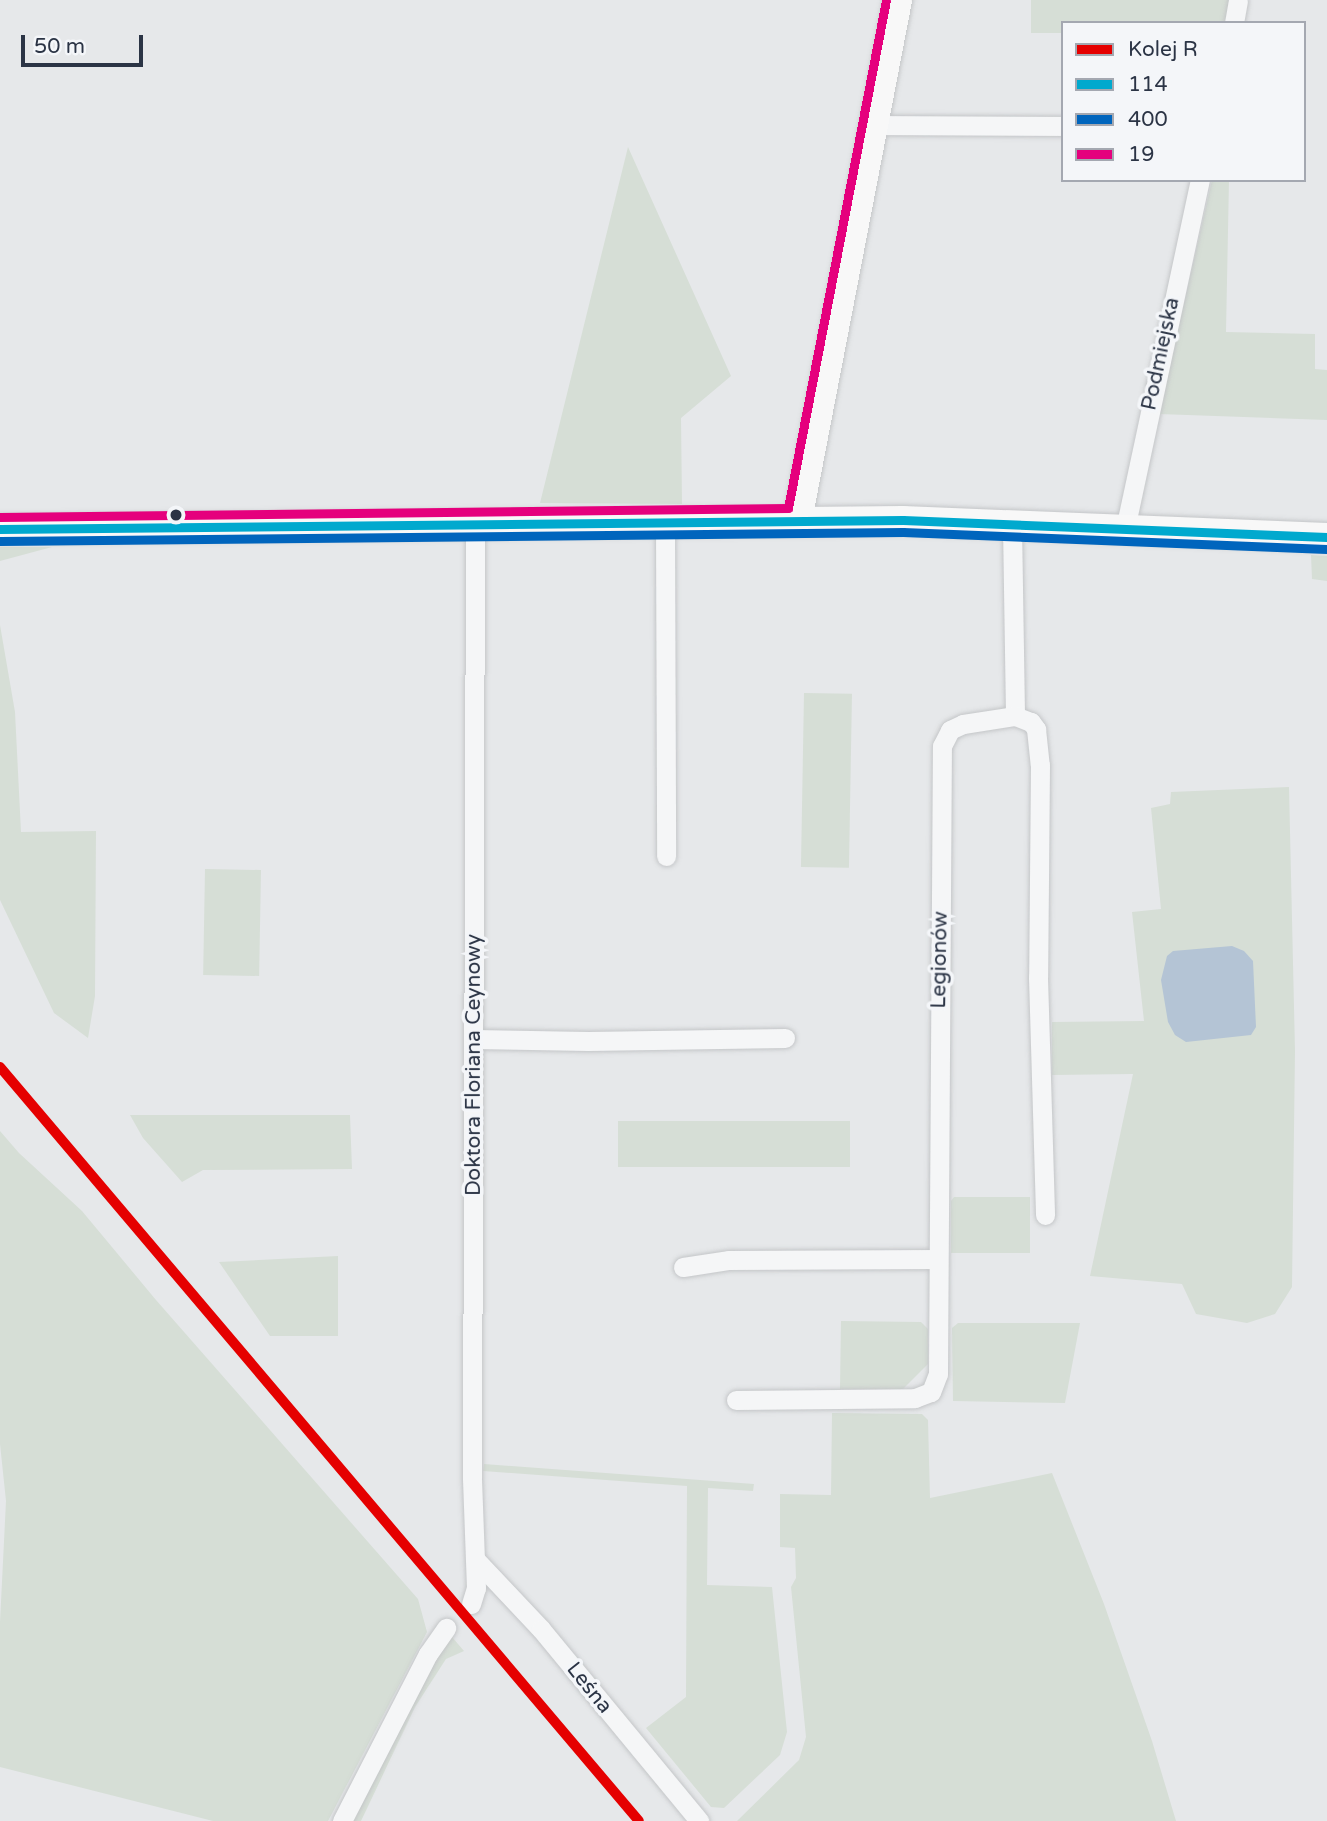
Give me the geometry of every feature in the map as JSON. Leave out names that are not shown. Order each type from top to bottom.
[{"type":"main road","points":[[798,520],[804,475],[898,0]]},
{"type":"main road","points":[[11,529],[798,520],[1012,524],[1327,537]]},
{"type":"street","points":[[1234,21],[1238,0]]},
{"type":"street","points":[[875,125],[1061,126]]},
{"type":"street","name":"Podmiejska","points":[[1125,529],[1200,182]]},
{"type":"street","points":[[665,522],[666,856]]},
{"type":"street","name":"Doktora Floriana Ceynowy","points":[[471,1604],[475,1588],[472,1478],[475,524]]},
{"type":"street","points":[[1012,524],[1015,716],[1031,722],[1036,729],[1040,765],[1038,977],[1045,1214]]},
{"type":"street","name":"Legionów","points":[[736,1400],[915,1398],[931,1392],[938,1374],[942,746],[950,730],[957,727],[1015,716]]},
{"type":"street","points":[[474,1039],[588,1041],[785,1038]]},
{"type":"street","points":[[682,1266],[729,1261],[938,1259]]},
{"type":"street","name":"Leśna","points":[[475,1559],[541,1629],[699,1821]]},
{"type":"street","points":[[342,1821],[428,1654],[446,1628]]},
{"type":"shaded area","points":[[1031,0],[1233,0],[1229,21],[1061,21],[1061,33],[1031,33]]},
{"type":"shaded area","points":[[628,147],[731,376],[681,418],[682,504],[540,503]]},
{"type":"shaded area","points":[[1212,182],[1229,182],[1226,332],[1315,334],[1315,369],[1327,370],[1327,420],[1159,414]]},
{"type":"shaded area","points":[[0,547],[52,547],[0,561]]},
{"type":"shaded area","points":[[1311,555],[1327,556],[1327,581],[1312,579]]},
{"type":"shaded area","points":[[0,625],[15,712],[21,832],[96,831],[95,996],[88,1038],[54,1013],[0,900]]},
{"type":"shaded area","points":[[804,693],[852,694],[849,868],[801,867]]},
{"type":"shaded area","points":[[1289,787],[1295,1051],[1292,1287],[1275,1314],[1247,1323],[1196,1314],[1182,1284],[1090,1276],[1133,1074],[1052,1075],[1052,1022],[1144,1021],[1132,912],[1161,909],[1151,808],[1170,804],[1171,792]]},
{"type":"shaded area","points":[[205,869],[261,870],[259,976],[203,975]]},
{"type":"shaded area","points":[[130,1115],[350,1115],[352,1169],[203,1170],[182,1182],[143,1138]]},
{"type":"shaded area","points":[[618,1121],[850,1121],[850,1167],[618,1167]]},
{"type":"shaded area","points":[[0,1131],[19,1153],[82,1211],[156,1300],[418,1599],[427,1632],[328,1821],[213,1821],[0,1767],[0,1622],[6,1501],[0,1444]]},
{"type":"shaded area","points":[[954,1197],[1030,1197],[1030,1253],[951,1253],[951,1201]]},
{"type":"shaded area","points":[[338,1256],[338,1336],[270,1336],[219,1262]]},
{"type":"shaded area","points":[[841,1321],[921,1322],[928,1329],[928,1364],[903,1389],[840,1389]]},
{"type":"shaded area","points":[[958,1323],[1080,1323],[1065,1403],[953,1401],[952,1328]]},
{"type":"shaded area","points":[[832,1413],[922,1414],[928,1420],[930,1498],[1052,1473],[1104,1604],[1152,1741],[1176,1821],[737,1821],[799,1760],[806,1737],[791,1587],[796,1578],[795,1548],[780,1547],[780,1494],[831,1495]]},
{"type":"shaded area","points":[[484,1464],[754,1484],[753,1491],[708,1488],[707,1585],[772,1587],[787,1732],[780,1755],[724,1808],[711,1807],[646,1728],[686,1697],[687,1486],[483,1471]]},
{"type":"shaded area","points":[[452,1637],[464,1651],[446,1659],[415,1707],[361,1821],[350,1821],[440,1648]]},
{"type":"water","points":[[1232,946],[1244,951],[1253,961],[1256,1027],[1251,1035],[1186,1042],[1175,1035],[1168,1022],[1161,980],[1167,956],[1173,951]]},
{"type":"rail line","name":"R","points":[[0,1067],[639,1821]]},
{"type":"transit line","name":"19","points":[[0,517],[788,508],[886,0]]},
{"type":"transit line","name":"114","points":[[0,529],[903,520],[1327,537]]},
{"type":"transit line","name":"400","points":[[0,541],[903,532],[1327,549]]}]
